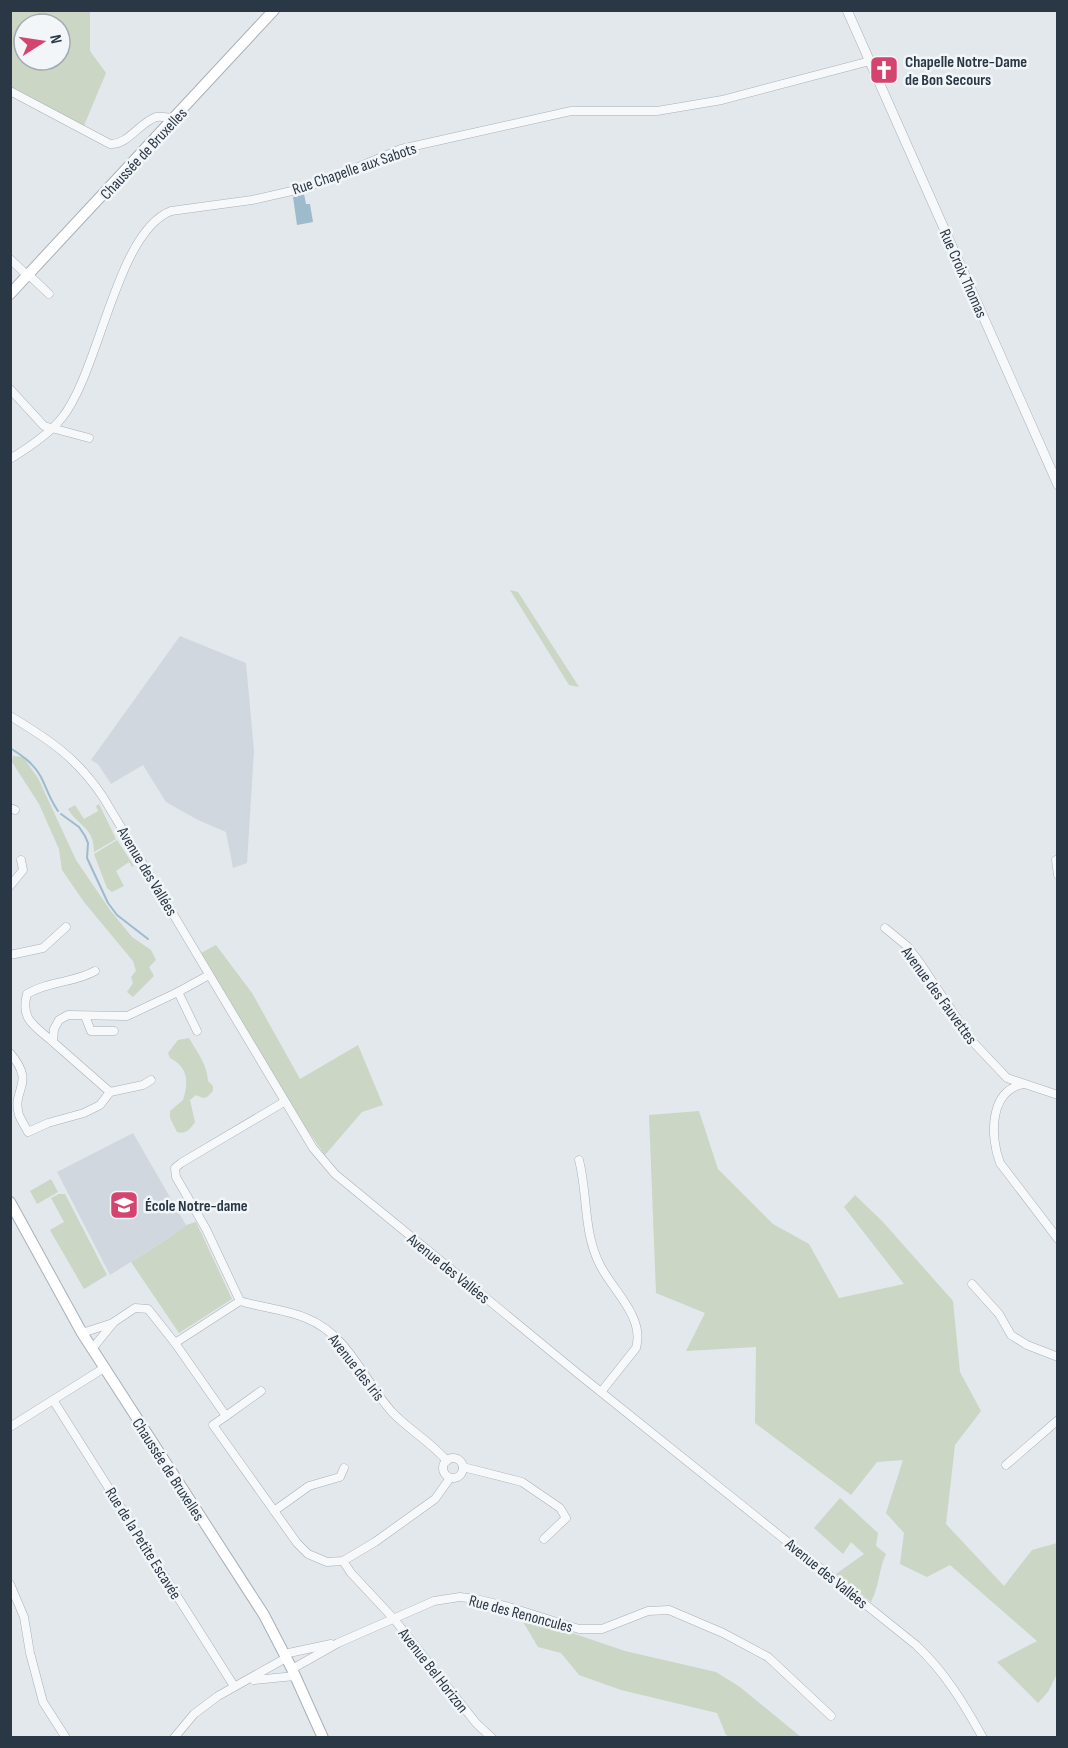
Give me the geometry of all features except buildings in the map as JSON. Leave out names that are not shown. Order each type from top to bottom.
[{"type":"main road","name":"Chaussée de Bruxelles","points":[[10,294],[274,10]]},
{"type":"main road","name":"Chaussée de Bruxelles","points":[[10,1202],[82,1333],[264,1615],[323,1737]]},
{"type":"street","name":"Rue Croix Thomas","points":[[847,10],[1058,485]]},
{"type":"street","name":"Rue Chapelle aux Sabots","points":[[10,459],[62,419],[77,393],[94,353],[128,259],[145,233],[162,214],[252,200],[296,190],[328,180],[401,149],[571,111],[657,111],[722,100],[870,61]]},
{"type":"street","points":[[10,91],[110,144],[121,142],[147,122],[158,117],[176,118]]},
{"type":"street","points":[[10,260],[49,294]]},
{"type":"street","points":[[10,389],[44,426],[89,438]]},
{"type":"street","name":"Avenue des Vallées","points":[[10,716],[60,748],[86,772],[284,1101],[313,1148],[334,1174],[916,1645],[951,1682],[983,1737]]},
{"type":"street","points":[[10,886],[23,870],[21,860]]},
{"type":"street","points":[[1056,860],[1058,875]]},
{"type":"street","points":[[10,955],[43,948],[66,927]]},
{"type":"street","name":"Avenue des Fauvettes","points":[[885,928],[907,946],[972,1041],[1007,1078],[1058,1095]]},
{"type":"street","points":[[95,971],[86,977],[38,987],[27,994],[24,1007],[28,1019],[110,1092]]},
{"type":"street","points":[[53,1042],[54,1029],[59,1020],[68,1015],[127,1016],[209,975]]},
{"type":"street","points":[[178,992],[197,1030]]},
{"type":"street","points":[[85,1016],[91,1031],[114,1031]]},
{"type":"street","points":[[10,1053],[19,1064],[25,1079],[19,1095],[18,1113],[27,1132],[48,1123],[84,1113],[100,1104],[110,1092],[143,1085],[151,1080]]},
{"type":"street","points":[[1023,1084],[1012,1086],[1001,1096],[993,1137],[995,1149],[1000,1163],[1058,1239]]},
{"type":"street","points":[[175,1343],[240,1301],[206,1229],[176,1177],[175,1168],[284,1101]]},
{"type":"street","points":[[579,1160],[593,1250],[600,1267],[637,1326],[636,1348],[602,1392]]},
{"type":"street","points":[[972,1284],[999,1314],[1011,1335],[1027,1345],[1058,1357]]},
{"type":"street","name":"Avenue des Iris","points":[[240,1301],[291,1312],[328,1330],[342,1343],[391,1410],[447,1461]]},
{"type":"street","points":[[82,1333],[114,1322],[135,1308],[148,1310],[175,1343],[226,1416]]},
{"type":"street","points":[[92,1349],[114,1322]]},
{"type":"street","points":[[10,1427],[104,1368]]},
{"type":"street","points":[[261,1391],[213,1425],[297,1543],[308,1554],[327,1563],[343,1561],[375,1542],[435,1499],[450,1478],[459,1477],[463,1467],[456,1459],[447,1461],[444,1470],[450,1478]]},
{"type":"street","name":"Rue de la Petite Escavée","points":[[53,1400],[234,1686]]},
{"type":"street","points":[[1006,1465],[1058,1420]]},
{"type":"street","points":[[463,1467],[522,1482],[560,1508],[566,1518],[544,1539]]},
{"type":"street","points":[[274,1511],[309,1486],[340,1477],[344,1468]]},
{"type":"street","points":[[343,1561],[394,1619]]},
{"type":"street","points":[[10,1584],[24,1617],[30,1653],[43,1702],[66,1737]]},
{"type":"street","name":"Rue des Renoncules","points":[[394,1619],[434,1601],[460,1597],[509,1606],[579,1629],[602,1629],[648,1611],[669,1610],[723,1633],[768,1656],[831,1716]]},
{"type":"street","name":"Avenue Bel Horizon","points":[[249,1680],[285,1656],[338,1643],[394,1619],[476,1723],[492,1737]]},
{"type":"street","name":"Avenue Bel Horizon","points":[[294,1673],[338,1643]]},
{"type":"street","points":[[174,1737],[194,1714],[234,1686],[249,1680],[294,1673]]},
{"type":"shaded area","points":[[180,636],[246,663],[254,751],[247,863],[233,868],[226,832],[166,802],[143,765],[111,784],[98,764],[91,760]]},
{"type":"shaded area","name":"École Notre-dame","points":[[133,1133],[186,1225],[110,1275],[57,1172]]},
{"type":"green space","points":[[11,11],[90,11],[90,51],[106,73],[83,128],[11,87]]},
{"type":"green space","points":[[510,590],[518,592],[579,687],[569,685]]},
{"type":"green space","points":[[13,756],[23,757],[38,778],[76,860],[110,910],[132,937],[151,950],[156,960],[149,967],[154,976],[133,997],[127,992],[133,983],[131,977],[136,971],[133,961],[84,902],[62,870],[59,849],[39,804],[12,762]]},
{"type":"green space","points":[[99,804],[116,839],[94,852],[89,832],[68,809],[75,805],[84,819],[98,811],[96,806]]},
{"type":"green space","points":[[117,840],[134,866],[132,867],[129,862],[116,871],[124,886],[112,892],[107,888],[94,854]]},
{"type":"green space","points":[[216,945],[252,993],[300,1079],[358,1045],[383,1105],[362,1112],[325,1155],[306,1128],[201,953]]},
{"type":"green space","points":[[189,1038],[204,1064],[213,1091],[207,1097],[196,1095],[190,1100],[195,1122],[188,1130],[180,1133],[177,1132],[170,1118],[170,1111],[183,1100],[186,1076],[184,1070],[170,1058],[168,1053],[178,1040]]},
{"type":"green space","points":[[699,1111],[718,1169],[773,1224],[809,1244],[839,1298],[904,1284],[844,1207],[855,1195],[883,1222],[953,1301],[960,1372],[981,1411],[955,1445],[946,1524],[1004,1586],[1032,1550],[1057,1543],[1057,1674],[1048,1692],[1038,1703],[997,1662],[1037,1641],[950,1565],[927,1577],[900,1564],[904,1533],[886,1513],[903,1460],[877,1462],[851,1495],[755,1423],[756,1347],[686,1351],[705,1313],[656,1293],[649,1115]]},
{"type":"green space","points":[[51,1179],[58,1192],[37,1204],[30,1191]]},
{"type":"green space","points":[[65,1194],[107,1275],[84,1289],[50,1230],[64,1222],[51,1198]]},
{"type":"green space","points":[[196,1222],[232,1299],[179,1333],[131,1262],[186,1225]]},
{"type":"green space","points":[[840,1498],[878,1533],[876,1546],[886,1554],[871,1602],[836,1574],[864,1554],[851,1542],[843,1554],[814,1528]]},
{"type":"green space","points":[[519,1615],[625,1651],[716,1672],[740,1687],[801,1737],[730,1737],[726,1735],[717,1713],[621,1690],[579,1675],[561,1653],[538,1647]]},
{"type":"water","points":[[304,194],[306,204],[310,204],[313,222],[297,225],[293,197]]},
{"type":"waterway","points":[[10,748],[35,768],[58,811]]},
{"type":"waterway","points":[[61,814],[79,827],[85,836],[88,843],[87,858],[108,903],[117,915],[148,939]]},
{"type":"place","name":"Chapelle Notre-Dame de Bon Secours","points":[[884,70]]},
{"type":"place","name":"École Notre-dame","points":[[124,1205]]}]
